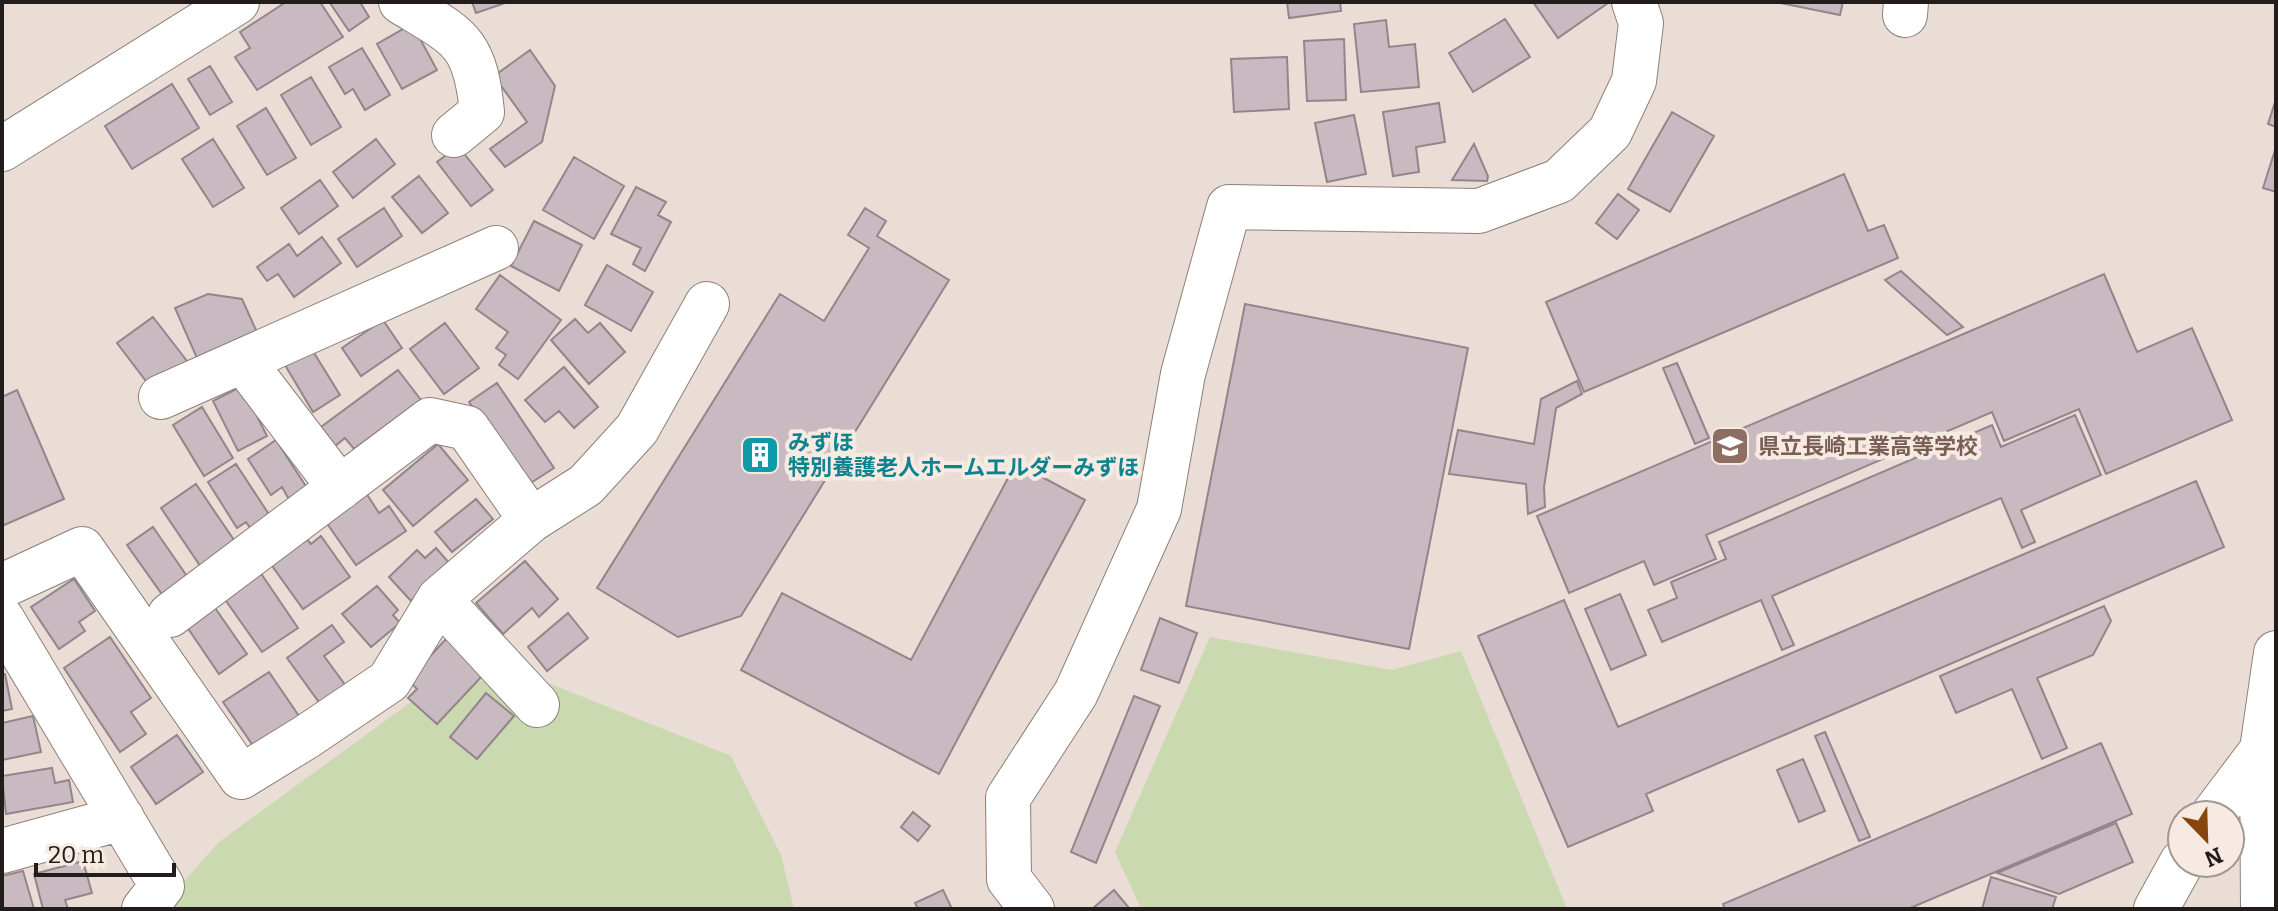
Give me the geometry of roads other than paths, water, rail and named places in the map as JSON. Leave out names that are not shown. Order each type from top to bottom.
[{"type":"street","points":[[2,149],[172,19],[237,2]]},
{"type":"street","points":[[401,2],[443,27],[464,44],[475,65],[482,112],[454,135]]},
{"type":"street","points":[[1032,909],[1009,879],[1008,798],[1076,693],[1159,509],[1183,374],[1229,207],[1479,211],[1559,181],[1610,132],[1634,81],[1641,23],[1634,2]]},
{"type":"street","points":[[161,397],[496,248]]},
{"type":"street","points":[[2,586],[82,549],[241,777],[389,681],[439,599],[531,520],[586,485],[637,429],[707,304]]},
{"type":"street","points":[[243,361],[340,488]]},
{"type":"street","points":[[170,615],[430,420],[467,428],[531,520]]},
{"type":"street","points":[[439,599],[537,705]]},
{"type":"street","points":[[2,619],[162,886],[144,909]]},
{"type":"street","points":[[2263,909],[2262,750],[2276,653]]},
{"type":"street","points":[[2225,799],[2262,750]]},
{"type":"street","points":[[2,851],[122,818]]},
{"type":"street","points":[[2156,909],[2173,879]]},
{"type":"place","name":"県立長崎工業高等学校","points":[[1730,446]]},
{"type":"place","name":"みずほ 特別養護老人ホームエルダーみずほ","points":[[760,455]]}]
